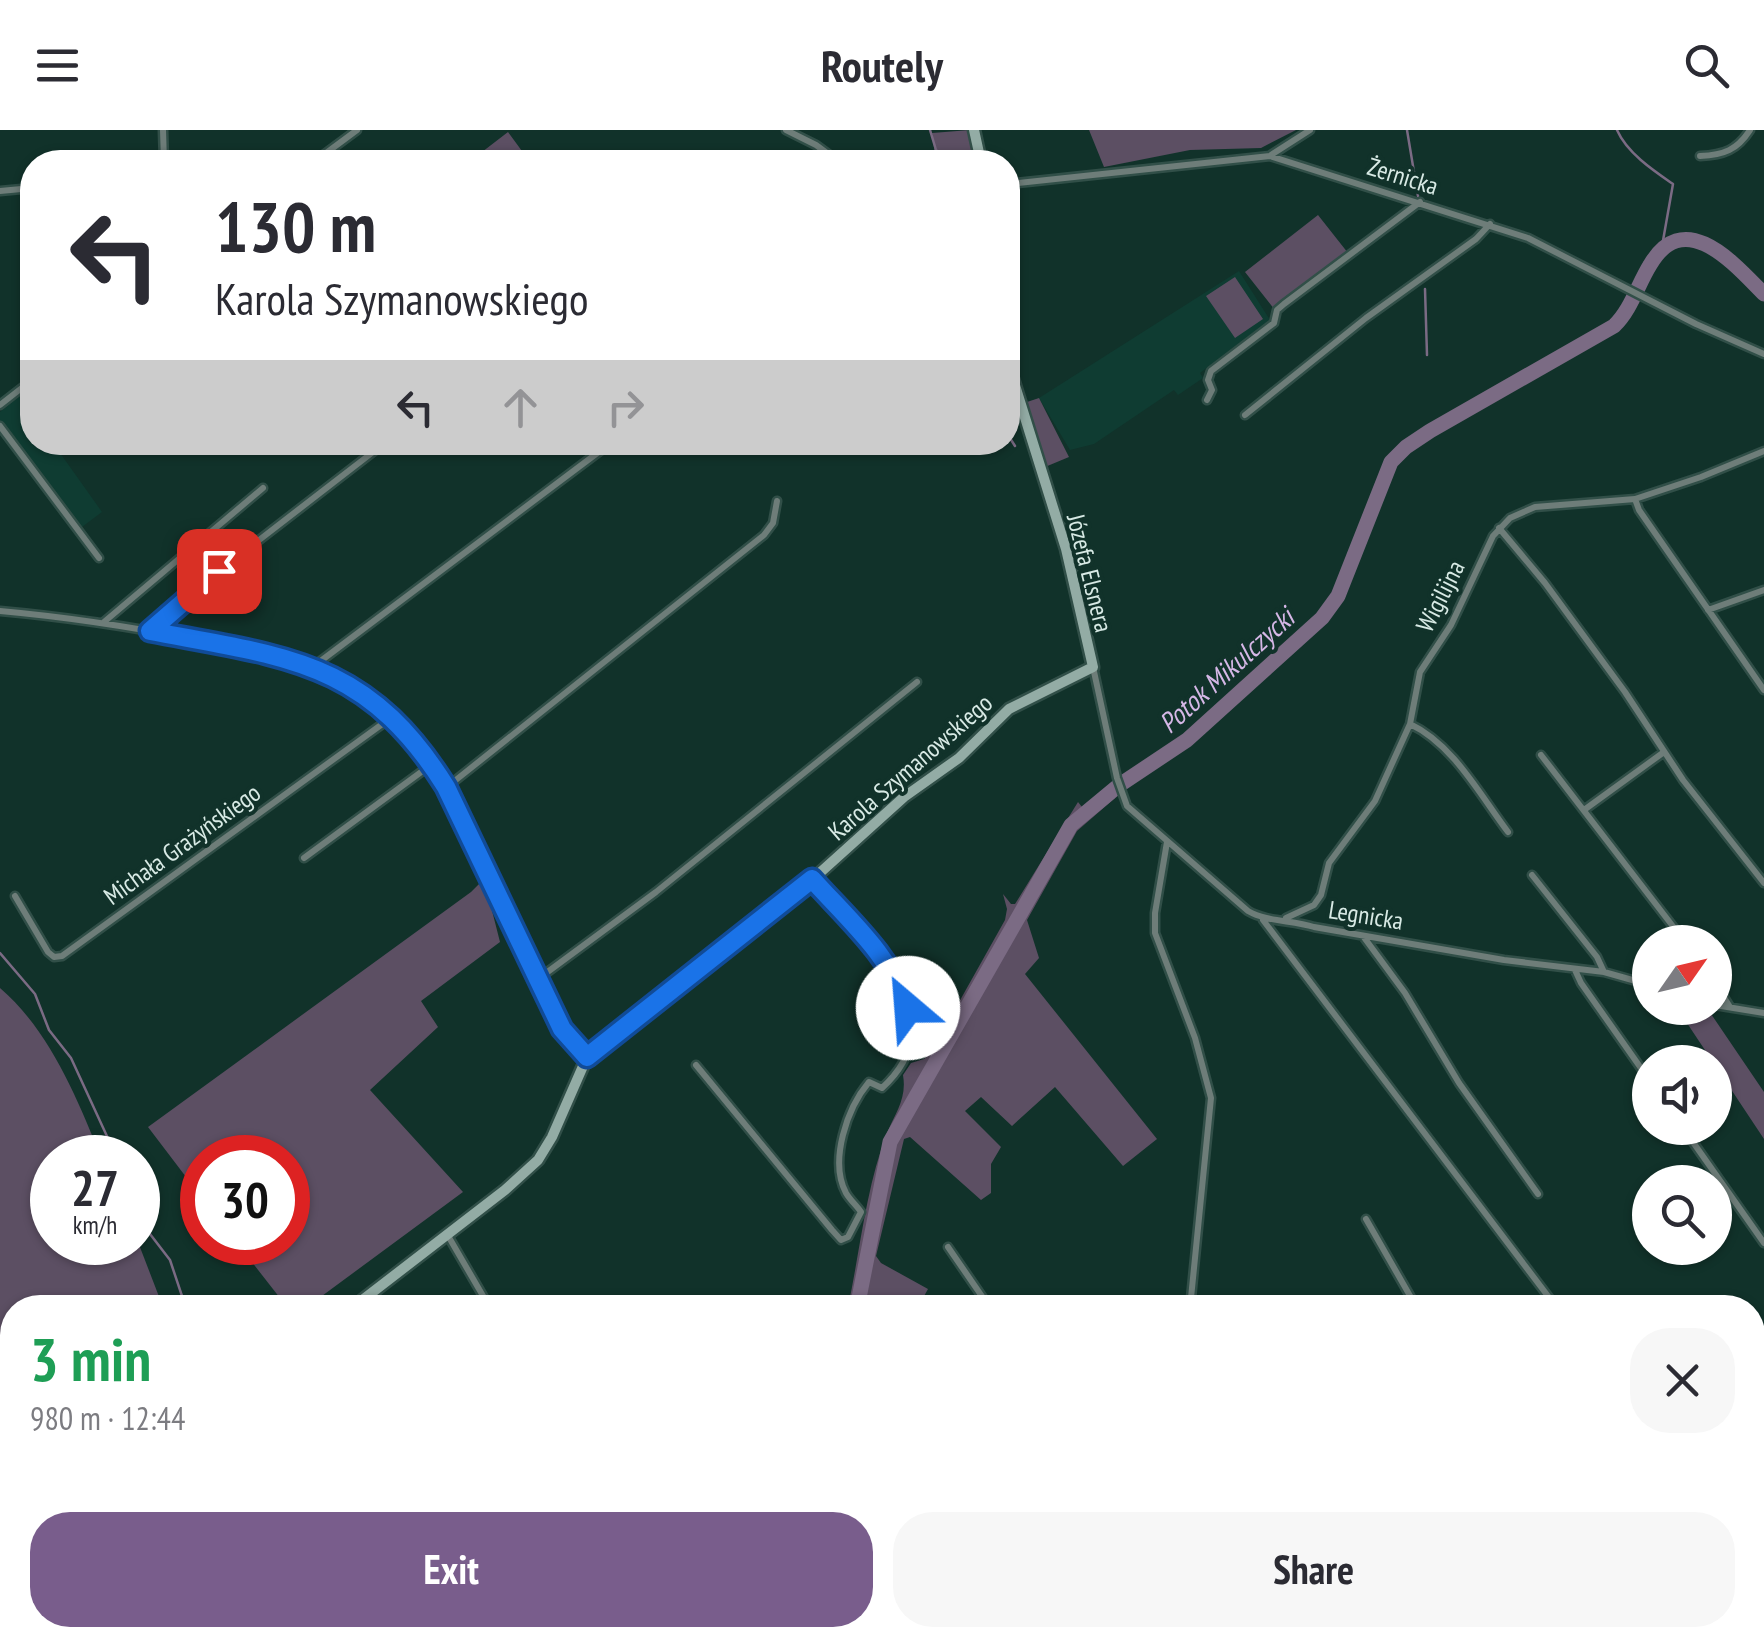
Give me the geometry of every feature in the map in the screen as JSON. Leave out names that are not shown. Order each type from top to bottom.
[{"type":"street","points":[[330,150],[357,130]]},
{"type":"street","points":[[786,130],[823,150]]},
{"type":"street","points":[[1270,156],[1310,130]]},
{"type":"street","points":[[1700,156],[1732,151],[1750,130]]},
{"type":"street","name":"Żernicka","points":[[1020,183],[1270,156],[1490,224],[1554,250],[1647,300],[1764,354]]},
{"type":"street","points":[[1207,400],[1212,390],[1208,380],[1211,371],[1274,324],[1284,304],[1420,202]]},
{"type":"street","points":[[1245,414],[1366,318],[1476,239],[1490,224]]},
{"type":"street","name":"Józefa Elsnera","points":[[1020,401],[1066,549],[1122,795],[1127,806],[1166,842]]},
{"type":"street","points":[[0,426],[20,453]]},
{"type":"street","points":[[1764,451],[1701,478],[1635,499],[1535,507],[1510,518],[1499,528],[1557,599],[1664,752],[1764,883]]},
{"type":"street","points":[[22,455],[98,558]]},
{"type":"street","points":[[150,631],[219,571],[369,455]]},
{"type":"street","points":[[314,666],[595,455]]},
{"type":"street","points":[[103,622],[263,488]]},
{"type":"street","points":[[1635,499],[1764,690]]},
{"type":"street","points":[[446,787],[764,535],[773,523],[777,501]]},
{"type":"street","name":"Wigilijna","points":[[1286,918],[1314,905],[1322,895],[1329,863],[1375,801],[1410,724],[1420,672],[1451,625],[1499,528]]},
{"type":"street","points":[[1708,610],[1764,590]]},
{"type":"street","points":[[0,611],[103,622],[314,666],[356,689],[392,716],[446,787],[562,1029],[587,1057]]},
{"type":"street","name":"Karola Szymanowskiego","points":[[368,1295],[538,1160],[587,1057],[812,879],[904,796],[959,758],[1009,709],[1093,668]]},
{"type":"street","points":[[538,979],[656,892],[917,682]]},
{"type":"street","name":"Michała Grażyńskiego","points":[[15,896],[48,952],[54,957],[62,956],[392,716]]},
{"type":"street","points":[[1410,724],[1424,730],[1443,747],[1508,832]]},
{"type":"street","points":[[1584,810],[1664,752]]},
{"type":"street","points":[[1542,755],[1671,925]]},
{"type":"street","points":[[304,858],[432,764]]},
{"type":"street","points":[[1166,842],[1262,919],[1546,1295]]},
{"type":"street","points":[[1166,842],[1155,933],[1195,1038],[1211,1098],[1191,1295]]},
{"type":"street","points":[[1532,875],[1597,957],[1604,972]]},
{"type":"street","points":[[696,1065],[832,1230],[842,1240],[848,1237],[861,1212],[846,1194],[841,1134],[868,1082],[882,1088],[902,1067],[912,1044],[912,1026],[895,977],[812,879]]},
{"type":"street","name":"Legnicka","points":[[1262,919],[1286,918],[1314,927],[1604,972],[1632,980]]},
{"type":"street","points":[[1362,935],[1538,1194]]},
{"type":"street","points":[[1575,970],[1632,1055]]},
{"type":"street","points":[[1732,1008],[1764,1013]]},
{"type":"street","points":[[1695,1145],[1764,1243]]},
{"type":"street","points":[[1366,1218],[1410,1295]]},
{"type":"street","points":[[446,1232],[482,1295]]},
{"type":"street","points":[[948,1247],[981,1295]]},
{"type":"shaded area","points":[[970,130],[974,150],[934,150],[932,133]]},
{"type":"shaded area","points":[[1089,130],[1296,130],[1261,148],[1190,150],[1104,167]]},
{"type":"shaded area","points":[[508,132],[521,150],[485,150]]},
{"type":"shaded area","points":[[1318,215],[1348,253],[1275,310],[1245,272]]},
{"type":"shaded area","points":[[1239,271],[1270,320],[1200,373],[1203,378],[1178,395],[1174,390],[1094,444],[1070,450],[1039,398]]},
{"type":"shaded area","points":[[1235,277],[1263,319],[1235,338],[1206,296]]},
{"type":"shaded area","points":[[20,396],[20,450],[0,423],[0,412]]},
{"type":"shaded area","points":[[1039,398],[1069,457],[1045,467],[1024,403]]},
{"type":"shaded area","points":[[23,455],[62,455],[102,512],[78,530]]},
{"type":"shaded area","points":[[1111,784],[1115,798],[1077,831],[1027,920],[1039,958],[1025,974],[1157,1139],[1123,1166],[1055,1087],[1012,1126],[981,1097],[965,1111],[1001,1147],[991,1164],[991,1193],[981,1200],[910,1137],[904,1139],[876,1256],[881,1263],[928,1289],[925,1295],[850,1295],[874,1175],[902,1098],[903,1075],[911,1063],[931,1052],[1005,920],[1003,894],[1015,904],[1078,802],[1082,807]]},
{"type":"shaded area","points":[[484,879],[500,942],[421,1001],[438,1027],[370,1090],[463,1192],[323,1295],[278,1295],[254,1265],[310,1265],[310,1135],[180,1135],[180,1169],[160,1143],[160,1135],[154,1135],[148,1127]]},
{"type":"shaded area","points":[[0,988],[48,1045],[92,1135],[30,1135],[30,1265],[147,1265],[158,1295],[0,1295]]},
{"type":"shaded area","points":[[1688,1025],[1719,1025],[1764,1092],[1764,1139],[1732,1091],[1732,1045],[1702,1045]]},
{"type":"waterway","points":[[930,130],[936,150]]},
{"type":"waterway","points":[[1407,130],[1418,196]]},
{"type":"waterway","points":[[1617,130],[1634,154],[1673,184],[1661,252]]},
{"type":"waterway","name":"Potok Mikulczycki","points":[[860,1295],[890,1142],[1071,825],[1118,786],[1187,740],[1322,618],[1338,596],[1391,462],[1430,431],[1614,326],[1630,305],[1650,265],[1664,248],[1679,240],[1710,246],[1764,294]]},
{"type":"waterway","points":[[1425,289],[1427,355]]},
{"type":"waterway","points":[[0,953],[35,994],[49,1030],[71,1058],[106,1135]]},
{"type":"waterway","points":[[160,1247],[170,1260],[182,1295]]},
{"type":"route","points":[[219,571],[150,631],[314,666],[356,689],[392,716],[424,752],[446,787],[562,1029],[587,1057],[812,879],[884,961],[903,991],[908,1008]]}]
